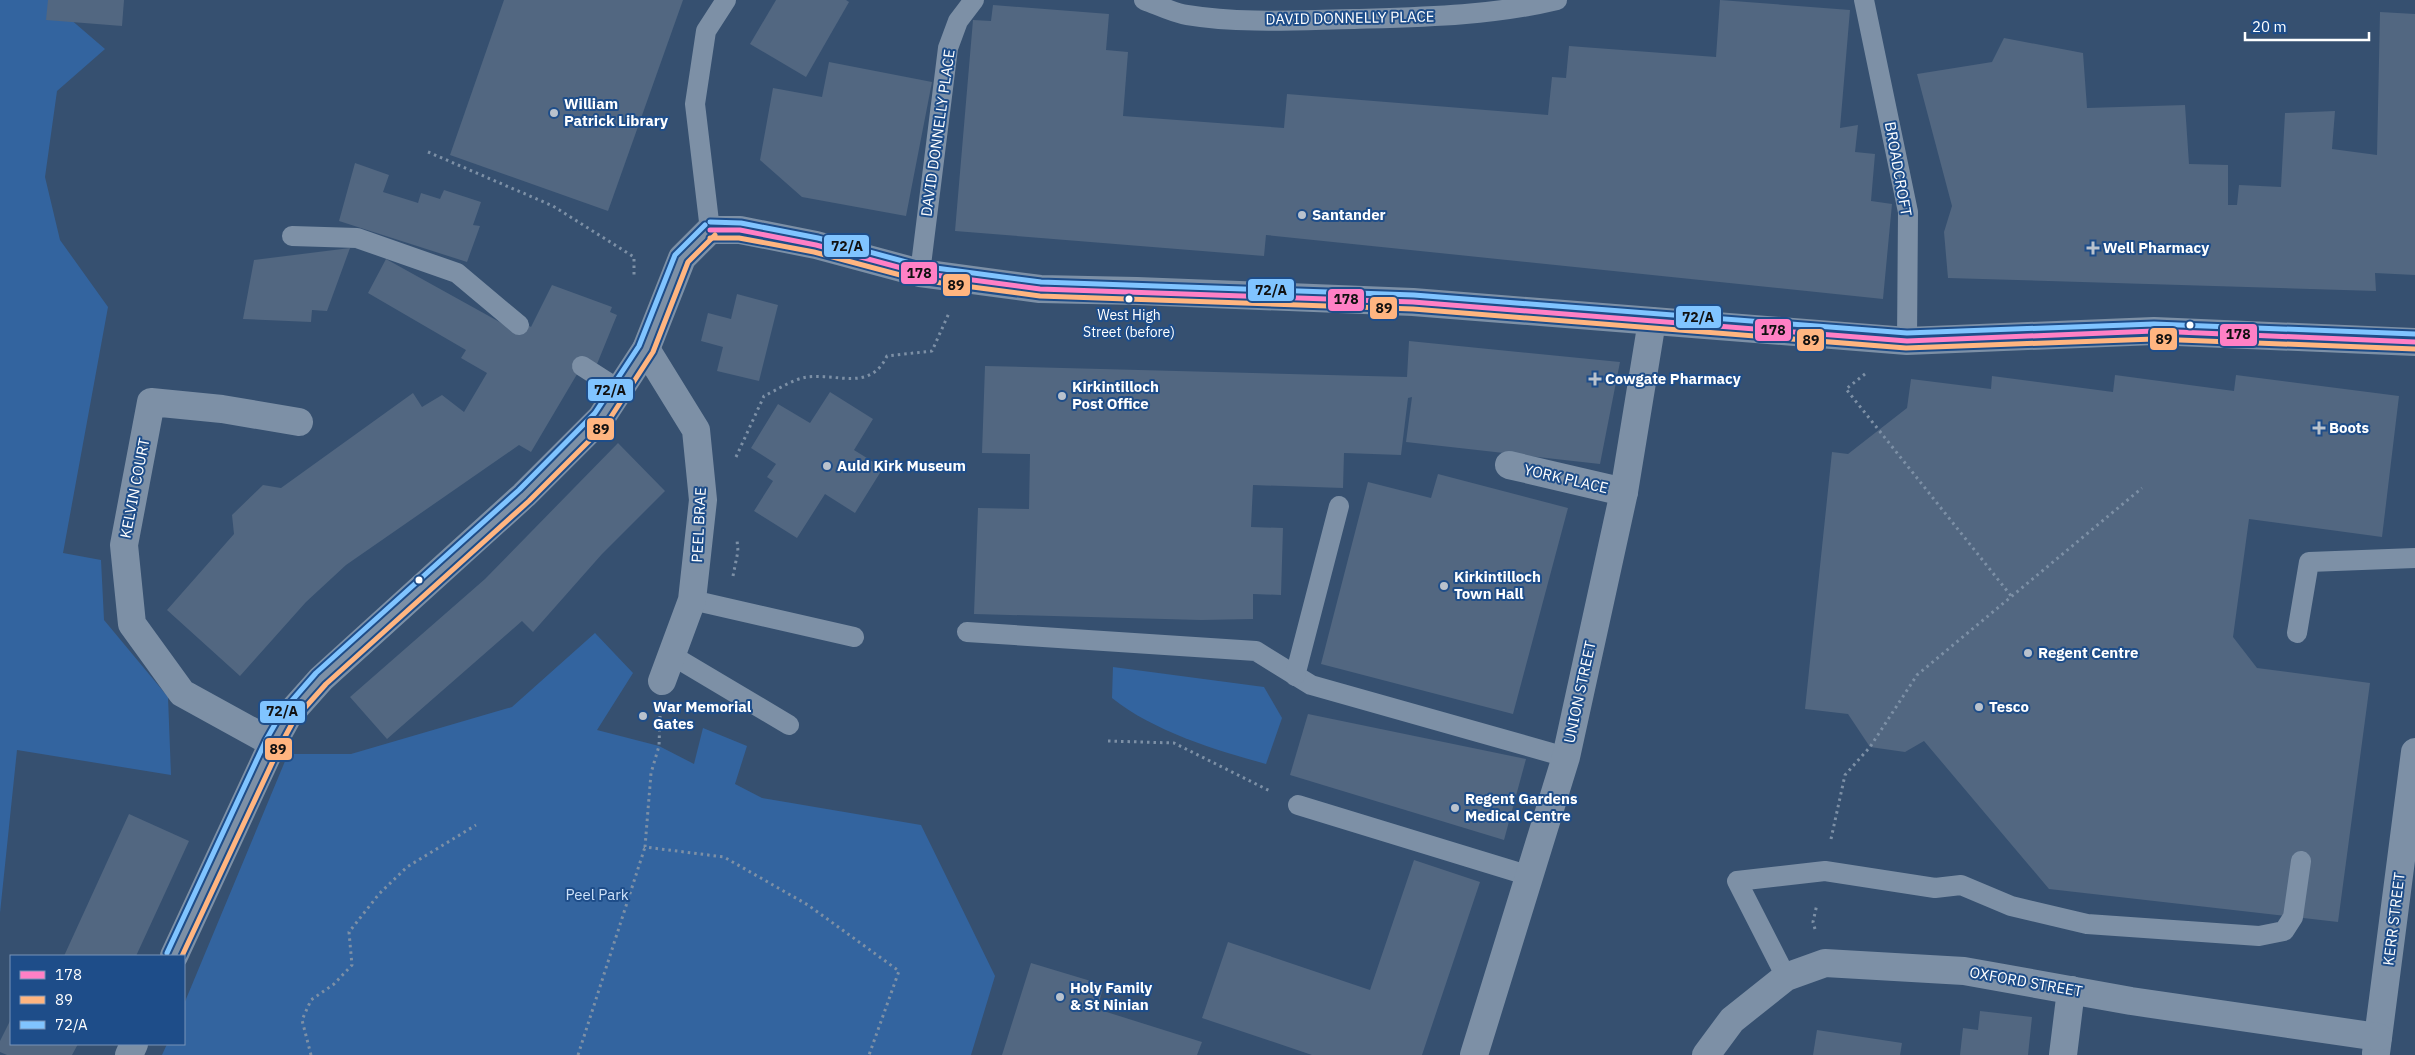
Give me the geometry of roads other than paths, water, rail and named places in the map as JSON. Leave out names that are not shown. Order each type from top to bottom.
[{"type":"street","points":[[174,955],[273,742],[288,716],[320,679],[524,495],[601,418],[620,392],[646,349],[662,313],[682,258],[710,230],[740,230],[816,245],[920,273],[1040,289],[1137,290],[1413,302],[1907,340],[2154,331],[2415,342]]},
{"type":"street","name":"UNION STREET","points":[[1474,1055],[1566,757],[1624,492],[1652,321]]},
{"type":"street","name":"PEEL BRAE","points":[[646,349],[696,430],[703,500],[692,600],[673,656],[662,681]]},
{"type":"street","name":"KELVIN COURT","points":[[273,742],[182,694],[132,624],[124,545],[151,402],[222,409],[299,422]]},
{"type":"street","name":"YORK PLACE","points":[[1508,465],[1624,492]]},
{"type":"street","name":"KERR STREET","points":[[2377,1046],[2415,752]]},
{"type":"street","name":"OXFORD STREET","points":[[1706,1055],[1732,1020],[1786,977],[1824,962],[1964,971],[2377,1046]]},
{"type":"street","points":[[2063,1055],[2071,990]]},
{"type":"lane","points":[[710,230],[695,104],[706,31],[726,0]]},
{"type":"lane","name":"DAVID DONNELLY PLACE","points":[[920,273],[948,48],[958,21],[974,0]]},
{"type":"lane","name":"DAVID DONNELLY PLACE","points":[[1144,0],[1186,15],[1276,21],[1460,16],[1532,6],[1558,0]]},
{"type":"lane","name":"BROADCROFT","points":[[1864,0],[1908,212],[1907,340]]},
{"type":"lane","points":[[292,236],[357,238],[458,273],[519,325]]},
{"type":"lane","points":[[582,366],[620,392]]},
{"type":"lane","points":[[1295,676],[1339,506]]},
{"type":"lane","points":[[2297,633],[2309,562],[2415,558]]},
{"type":"lane","points":[[692,600],[854,637]]},
{"type":"lane","points":[[967,632],[1256,651],[1311,685],[1566,757]]},
{"type":"lane","points":[[673,656],[789,725]]},
{"type":"lane","points":[[1298,805],[1530,876]]},
{"type":"lane","points":[[1786,977],[1737,882],[1825,871],[1935,888],[1961,885],[2011,906],[2087,924],[2259,936],[2284,931],[2293,917],[2301,861]]},
{"type":"place","name":"William Patrick Library","points":[[554,113]]},
{"type":"place","name":"Santander","points":[[1302,215]]},
{"type":"place","name":"Well Pharmacy","points":[[2093,248]]},
{"type":"place","name":"West High Street (before)","points":[[1129,299]]},
{"type":"place","name":"Cowgate Pharmacy","points":[[1595,379]]},
{"type":"place","name":"Kirkintilloch Post Office","points":[[1062,396]]},
{"type":"place","name":"Boots","points":[[2319,428]]},
{"type":"place","name":"Auld Kirk Museum","points":[[827,466]]},
{"type":"place","name":"Kirkintilloch Town Hall","points":[[1444,586]]},
{"type":"place","name":"Regent Centre","points":[[2028,653]]},
{"type":"place","name":"Tesco","points":[[1979,707]]},
{"type":"place","name":"War Memorial Gates","points":[[643,716]]},
{"type":"place","name":"Regent Gardens Medical Centre","points":[[1455,808]]},
{"type":"place","name":"Holy Family & St Ninian","points":[[1060,997]]},
{"type":"park label","name":"Peel Park","points":[[597,895]]}]
